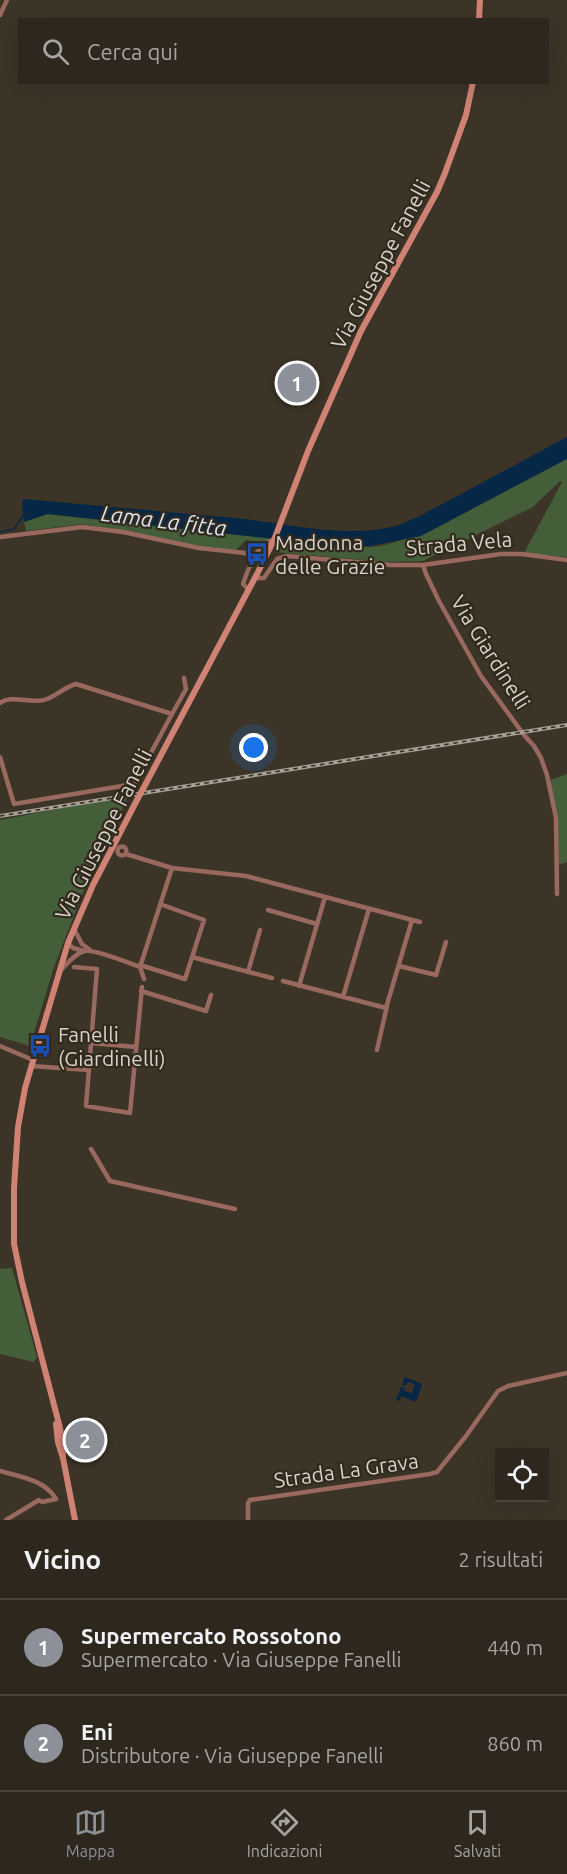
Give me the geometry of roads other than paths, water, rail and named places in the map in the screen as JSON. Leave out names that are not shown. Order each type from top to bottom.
[{"type":"main road","points":[[479,18],[480,0]]},
{"type":"main road","name":"Via Giuseppe Fanelli","points":[[75,1520],[58,1442],[55,1409],[14,1244],[14,1188],[18,1127],[32,1063],[74,928],[108,854],[256,578],[274,540],[308,451],[361,331],[441,183],[465,115],[473,84]]},
{"type":"street","points":[[0,15],[7,0]]},
{"type":"street","points":[[0,537],[82,527],[123,532],[199,548],[245,553],[251,558],[252,565]]},
{"type":"street","points":[[249,590],[243,584],[259,550],[269,541],[274,540]]},
{"type":"street","name":"Strada Vela","points":[[256,578],[264,578],[277,559],[283,557],[391,565],[423,565],[501,554],[522,554],[567,560]]},
{"type":"street","name":"Via Giardinelli","points":[[423,565],[439,601],[481,676],[534,746],[548,775],[556,818],[557,894]]},
{"type":"street","points":[[0,757],[14,804],[134,784],[186,689],[184,678]]},
{"type":"street","points":[[0,703],[4,700],[28,702],[46,700],[76,684],[172,714]]},
{"type":"street","points":[[126,854],[172,868],[244,875],[420,922]]},
{"type":"street","points":[[144,979],[140,966],[172,868]]},
{"type":"street","points":[[299,986],[325,897]]},
{"type":"street","points":[[68,943],[73,948],[185,980],[204,920],[160,904]]},
{"type":"street","points":[[344,997],[369,909]]},
{"type":"street","points":[[268,910],[317,924]]},
{"type":"street","points":[[386,1008],[412,920]]},
{"type":"street","points":[[377,1050],[386,1008],[412,920]]},
{"type":"street","points":[[74,928],[82,944]]},
{"type":"street","points":[[248,972],[260,930]]},
{"type":"street","points":[[399,966],[436,975],[446,942]]},
{"type":"street","points":[[68,943],[82,944],[92,952]]},
{"type":"street","points":[[60,972],[76,955],[84,951]]},
{"type":"street","points":[[192,957],[272,978]]},
{"type":"street","points":[[74,967],[97,969],[86,1106],[130,1113],[142,989],[206,1011],[211,995]]},
{"type":"street","points":[[283,981],[386,1008]]},
{"type":"street","points":[[91,1043],[136,1047]]},
{"type":"street","points":[[0,1046],[32,1063],[89,1070]]},
{"type":"street","points":[[91,1149],[110,1181],[235,1209]]},
{"type":"street","name":"Strada La Grava","points":[[248,1520],[250,1500],[437,1472],[498,1391],[508,1386],[567,1373]]},
{"type":"street","points":[[0,1471],[38,1482],[50,1489],[56,1499],[42,1502],[39,1500],[6,1520]]},
{"type":"water","name":"Lama La fitta","points":[[567,437],[567,459],[421,536],[370,546],[319,546],[48,514],[24,522],[22,502],[24,499],[235,518],[338,531],[379,529],[399,525],[420,516]]},
{"type":"water","points":[[405,1377],[422,1384],[416,1402],[401,1396],[400,1401],[396,1400],[401,1387],[404,1391],[412,1393],[415,1384],[408,1382],[405,1386],[402,1385]]},
{"type":"waterway","name":"Lama La fitta","points":[[0,532],[14,529],[25,513]]},
{"type":"railway","points":[[0,816],[567,725]]},
{"type":"place","name":"Supermercato Rossotono","points":[[297,383]]},
{"type":"place","name":"Madonna delle Grazie","points":[[257,554]]},
{"type":"place","name":"Fanelli (Giardinelli)","points":[[40,1046]]},
{"type":"place","name":"Eni","points":[[85,1440]]}]
